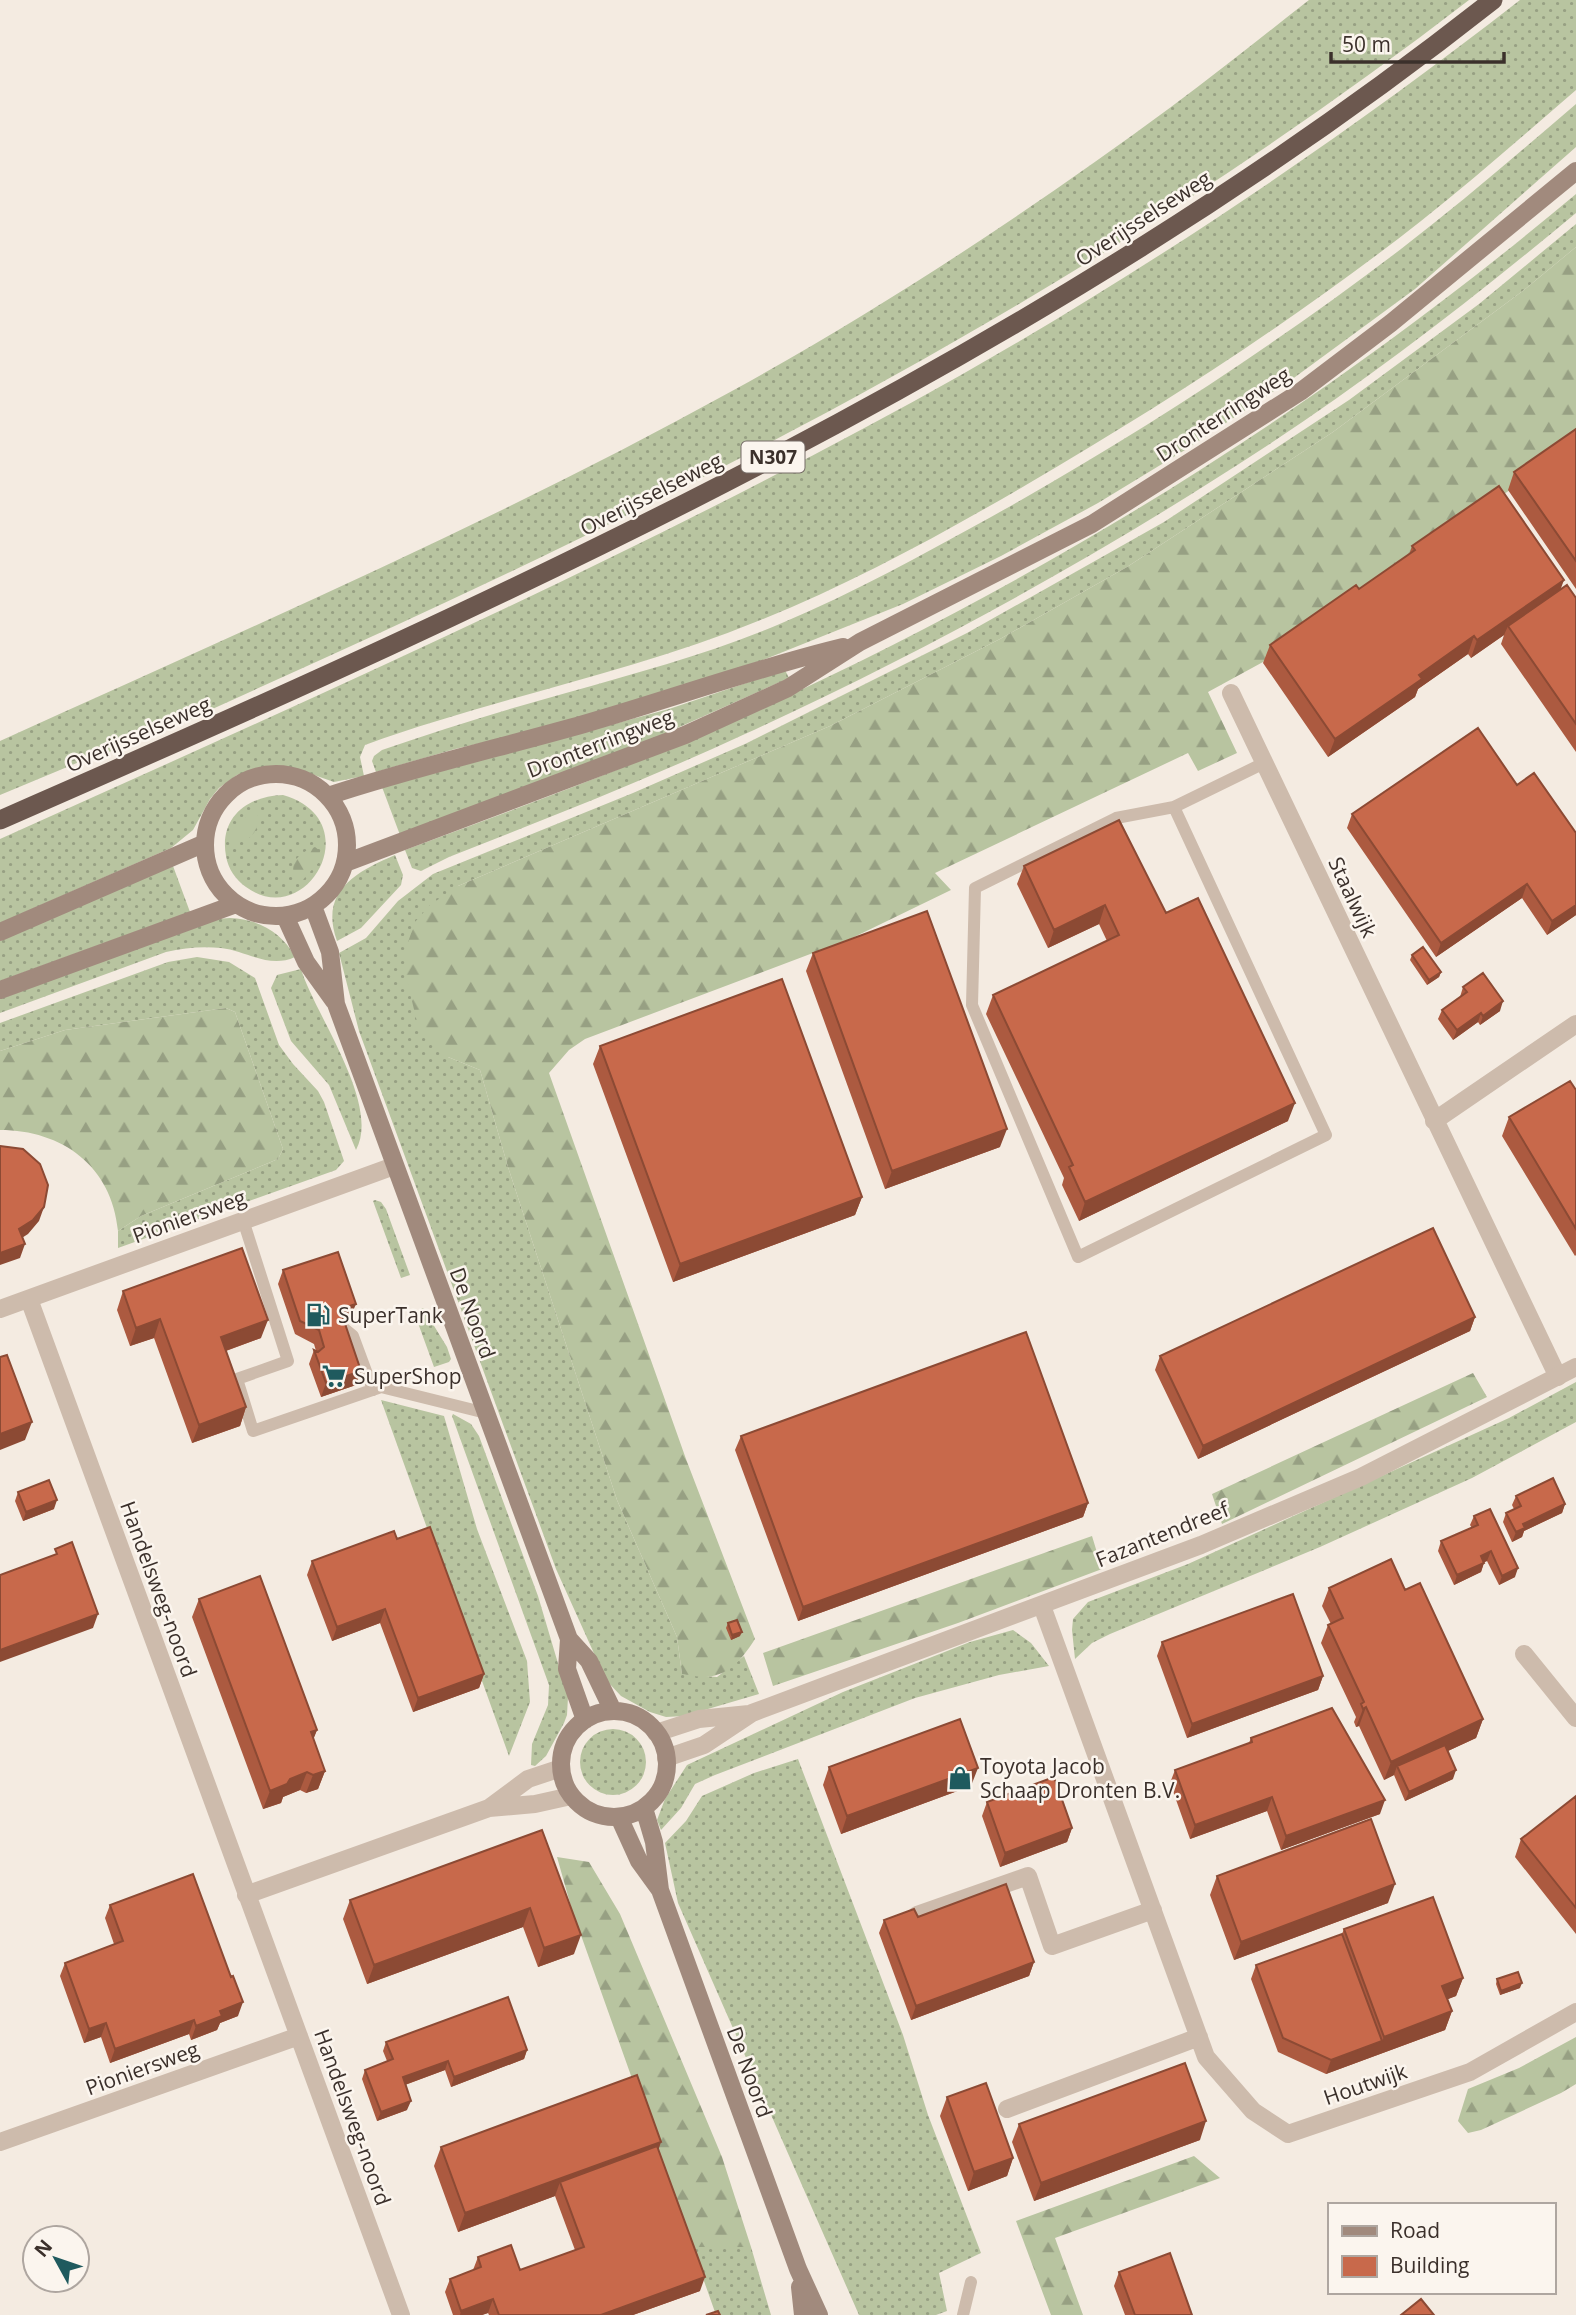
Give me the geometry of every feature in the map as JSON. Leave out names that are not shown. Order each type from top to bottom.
[{"type":"highway","name":"Overijsselseweg","points":[[0,820],[495,597],[686,503],[868,407],[1065,295],[1251,176],[1411,65],[1493,0]]},
{"type":"main road","name":"Dronterringweg","points":[[345,863],[685,735],[788,688],[860,642],[1092,524],[1300,392],[1391,323],[1576,171]]},
{"type":"main road","name":"Dronterringweg","points":[[328,796],[375,780],[584,724],[778,663],[860,642]]},
{"type":"main road","points":[[267,775],[292,776],[315,785],[328,796],[342,816],[348,839],[345,863],[339,880],[328,895],[313,906],[285,916],[268,916],[251,912],[223,893],[213,878],[205,843],[214,811],[224,797],[251,779],[267,775]]},
{"type":"main road","points":[[0,932],[205,843]]},
{"type":"main road","points":[[0,990],[236,904]]},
{"type":"main road","name":"De Noord","points":[[313,906],[330,952],[335,1004],[569,1639],[589,1661],[613,1712]]},
{"type":"main road","name":"De Noord","points":[[285,916],[306,962],[335,1004]]},
{"type":"main road","name":"De Noord","points":[[569,1639],[567,1669],[585,1720]]},
{"type":"main road","points":[[613,1712],[642,1719],[656,1732],[666,1758],[660,1791],[645,1808],[619,1818],[597,1815],[578,1804],[565,1787],[561,1768],[566,1740],[585,1720],[613,1712]]},
{"type":"main road","name":"De Noord","points":[[645,1808],[654,1842],[660,1890],[798,2269],[819,2315]]},
{"type":"main road","name":"De Noord","points":[[619,1818],[639,1861],[660,1890]]},
{"type":"main road","name":"De Noord","points":[[798,2269],[803,2315]]},
{"type":"street","name":"Staalwijk","points":[[1231,692],[1558,1377]]},
{"type":"street","points":[[1434,1121],[1576,1024]]},
{"type":"street","name":"Pioniersweg","points":[[0,1309],[394,1166]]},
{"type":"street","name":"Handelsweg-noord","points":[[29,1298],[401,2315]]},
{"type":"street","name":"Fazantendreef","points":[[666,1758],[704,1745],[752,1713],[1202,1545],[1361,1477],[1576,1367]]},
{"type":"street","name":"Houtwijk","points":[[1042,1606],[1206,2057],[1253,2111],[1288,2134],[1470,2072],[1576,2012]]},
{"type":"street","points":[[1524,1654],[1576,1718]]},
{"type":"street","name":"Fazantendreef","points":[[656,1732],[699,1719],[752,1713]]},
{"type":"street","points":[[489,1808],[528,1780],[561,1768]]},
{"type":"street","points":[[246,1895],[489,1808],[535,1804],[571,1796]]},
{"type":"street","points":[[916,1915],[1028,1876],[1052,1947],[1153,1910]]},
{"type":"street","name":"Pioniersweg","points":[[0,2142],[299,2036]]},
{"type":"street","points":[[1007,2109],[1199,2037]]},
{"type":"lane","points":[[1174,807],[1326,1135],[1078,1257],[972,1005],[975,888],[1116,818],[1174,807],[1264,763]]},
{"type":"lane","points":[[243,1220],[279,1310],[288,1361],[237,1378],[253,1431],[381,1387],[486,1413]]},
{"type":"lane","points":[[327,1314],[352,1336],[373,1390]]},
{"type":"lane","points":[[963,2315],[971,2282]]},
{"type":"green space","points":[[1309,0],[1469,0],[1375,71],[1180,204],[1080,267],[876,386],[602,528],[471,591],[139,742],[84,760],[0,795],[0,741],[461,530],[643,439],[789,359],[956,256],[1065,183],[1171,107]]},
{"type":"green space","points":[[1520,0],[1576,0],[1576,90],[1441,205],[1374,257],[1228,360],[1077,455],[895,558],[793,607],[661,656],[463,713],[365,745],[360,757],[364,776],[334,782],[294,768],[268,766],[237,775],[219,788],[193,830],[171,848],[0,923],[0,839],[486,618],[726,500],[961,375],[1106,289],[1247,198],[1385,101]]},
{"type":"green space","points":[[1576,104],[1576,147],[1415,289],[1291,380],[1098,503],[1001,556],[903,604],[763,660],[546,728],[455,749],[376,772],[372,761],[382,750],[756,634],[862,586],[991,517],[1201,390],[1352,286],[1490,178]]},
{"type":"green space","points":[[1576,194],[1576,213],[1461,306],[1303,422],[1137,528],[944,636],[812,703],[635,782],[449,857],[421,871],[412,868],[405,850],[631,764],[764,707],[981,599],[1085,540],[1188,478],[1386,343]]},
{"type":"green space","points":[[1576,224],[1576,247],[1524,290],[1333,432],[1127,567],[1000,639],[830,726],[458,886],[448,1057],[480,1070],[508,1167],[617,1500],[677,1637],[682,1674],[717,1677],[744,1656],[759,1694],[684,1716],[666,1717],[650,1712],[621,1696],[606,1680],[556,1569],[359,1031],[339,953],[366,938],[398,901],[433,874],[633,793],[745,744],[967,633],[1164,522],[1349,400],[1479,304]]},
{"type":"green space","points":[[1576,247],[1576,444],[1263,662],[1208,692],[1237,753],[1198,771],[1188,753],[935,873],[951,890],[850,939],[585,1039],[569,1050],[549,1073],[686,1459],[755,1639],[740,1659],[725,1672],[707,1677],[682,1674],[677,1637],[617,1500],[508,1167],[480,1070],[448,1057],[418,1026],[405,972],[406,948],[415,922],[430,905],[458,886],[830,726],[1000,639],[1127,567],[1333,432],[1524,290]]},
{"type":"green space","points":[[785,670],[789,678],[657,737],[400,835],[382,787],[669,709]]},
{"type":"green space","points":[[283,795],[309,808],[323,826],[326,847],[320,867],[307,884],[290,895],[269,897],[246,887],[236,878],[227,861],[225,843],[231,820],[238,812],[258,800]]},
{"type":"green space","points":[[254,808],[257,809],[258,816],[255,832],[247,839],[234,842],[233,832]]},
{"type":"green space","points":[[315,847],[320,851],[318,863],[300,883],[293,871],[295,861]]},
{"type":"green space","points":[[395,855],[403,875],[401,885],[361,928],[337,941],[333,909],[337,896],[355,876]]},
{"type":"green space","points":[[173,866],[190,912],[0,981],[0,941]]},
{"type":"green space","points":[[216,919],[250,921],[268,928],[283,940],[295,957],[267,960],[214,947],[166,952],[0,1013],[0,999]]},
{"type":"green space","points":[[197,957],[229,962],[255,978],[279,1045],[318,1091],[324,1102],[344,1161],[336,1170],[118,1248],[118,1231],[141,1216],[278,1159],[283,1149],[235,1012],[226,1008],[65,1030],[0,1051],[0,1023],[168,962]]},
{"type":"green space","points":[[301,969],[353,1085],[360,1109],[361,1131],[356,1150],[329,1085],[291,1041],[271,988],[277,975]]},
{"type":"green space","points":[[226,1008],[235,1012],[283,1149],[278,1159],[141,1216],[118,1231],[114,1208],[106,1188],[80,1156],[44,1137],[0,1130],[0,1051],[65,1030]]},
{"type":"green space","points":[[373,1201],[381,1202],[386,1209],[410,1275],[401,1278]]},
{"type":"green space","points":[[423,1308],[447,1347],[451,1359],[434,1367],[414,1312]]},
{"type":"green space","points":[[1473,1373],[1487,1397],[1222,1524],[1212,1494]]},
{"type":"green space","points":[[1576,1382],[1576,1422],[1472,1478],[1320,1547],[1110,1634],[1092,1643],[1075,1659],[1073,1619],[1088,1602],[1188,1564],[1509,1418]]},
{"type":"green space","points":[[381,1400],[444,1416],[477,1529],[527,1661],[530,1702],[509,1756]]},
{"type":"green space","points":[[453,1414],[471,1424],[479,1436],[538,1596],[568,1697],[564,1723],[546,1756],[535,1766],[531,1765],[532,1744],[548,1705],[549,1685]]},
{"type":"green space","points":[[1092,1536],[1102,1569],[958,1623],[773,1686],[763,1653]]},
{"type":"green space","points":[[1013,1630],[1031,1643],[1049,1666],[999,1675],[915,1698],[715,1775],[695,1784],[681,1808],[661,1830],[657,1820],[665,1799],[687,1765],[843,1692],[970,1642]]},
{"type":"green space","points":[[613,1729],[636,1739],[646,1762],[636,1785],[613,1795],[590,1785],[580,1762],[590,1739]]},
{"type":"green space","points":[[798,1759],[903,2035],[928,2115],[981,2253],[939,2273],[947,2311],[936,2315],[859,2315],[678,1903],[665,1843],[686,1821],[702,1796],[754,1773]]},
{"type":"green space","points":[[557,1857],[589,1862],[620,1914],[722,2157],[751,2247],[692,2247],[572,1910]]},
{"type":"green space","points":[[1576,2037],[1576,2084],[1481,2130],[1468,2133],[1458,2121],[1468,2089],[1519,2068]]},
{"type":"green space","points":[[1194,2156],[1220,2178],[1055,2238],[1083,2315],[1051,2315],[1016,2221]]},
{"type":"green space","points":[[692,2247],[751,2247],[771,2315],[716,2315]]},
{"type":"building","points":[[1576,429],[1576,561],[1514,472]]},
{"type":"building","points":[[1499,486],[1564,580],[1477,640],[1474,636],[1419,675],[1422,679],[1335,739],[1270,645],[1356,585],[1359,589],[1415,550],[1412,546]]},
{"type":"building","points":[[1567,585],[1576,598],[1576,724],[1508,626]]},
{"type":"building","points":[[1478,728],[1517,785],[1534,773],[1576,833],[1576,905],[1552,921],[1527,884],[1441,943],[1352,814]]},
{"type":"building","points":[[1119,820],[1166,913],[1198,898],[1295,1103],[1085,1202],[1069,1167],[1073,1165],[993,995],[1119,935],[1105,905],[1054,930],[1024,866]]},
{"type":"building","points":[[927,911],[1007,1129],[892,1171],[813,953]]},
{"type":"building","points":[[1423,947],[1441,972],[1429,980],[1412,955]]},
{"type":"building","points":[[1483,973],[1503,1001],[1457,1030],[1442,1010],[1467,992],[1463,987]]},
{"type":"building","points":[[782,979],[862,1197],[680,1264],[600,1046]]},
{"type":"building","points":[[1570,1081],[1576,1090],[1576,1229],[1509,1117]]},
{"type":"building","points":[[0,1146],[23,1149],[40,1164],[48,1185],[44,1207],[33,1220],[19,1229],[25,1244],[0,1253]]},
{"type":"building","points":[[1433,1228],[1475,1317],[1203,1446],[1160,1356]]},
{"type":"building","points":[[242,1248],[268,1320],[221,1337],[246,1407],[199,1425],[160,1319],[136,1328],[123,1291]]},
{"type":"building","points":[[338,1252],[356,1304],[340,1309],[361,1371],[326,1383],[314,1350],[318,1352],[324,1347],[319,1330],[300,1321],[283,1270]]},
{"type":"building","points":[[1026,1332],[1088,1503],[803,1607],[741,1436]]},
{"type":"building","points":[[7,1355],[32,1422],[0,1434],[0,1357]]},
{"type":"building","points":[[1553,1478],[1565,1504],[1523,1524],[1525,1528],[1516,1532],[1506,1513],[1521,1506],[1516,1496]]},
{"type":"building","points":[[49,1480],[57,1500],[26,1512],[18,1492]]},
{"type":"building","points":[[1490,1509],[1518,1568],[1502,1576],[1491,1551],[1481,1556],[1484,1563],[1457,1575],[1441,1541],[1478,1525],[1474,1516]]},
{"type":"building","points":[[430,1527],[484,1674],[418,1698],[385,1609],[337,1627],[312,1561],[394,1531],[397,1539]]},
{"type":"building","points":[[72,1542],[98,1614],[0,1650],[0,1575],[57,1554],[55,1549]]},
{"type":"building","points":[[1391,1559],[1405,1590],[1420,1583],[1483,1719],[1391,1762],[1366,1707],[1363,1709],[1361,1704],[1364,1702],[1328,1625],[1343,1618],[1329,1588]]},
{"type":"building","points":[[260,1576],[317,1730],[311,1732],[325,1771],[313,1775],[307,1772],[270,1791],[199,1599]]},
{"type":"building","points":[[1293,1594],[1323,1676],[1192,1724],[1162,1642]]},
{"type":"building","points":[[737,1620],[742,1632],[732,1635],[728,1623]]},
{"type":"building","points":[[1332,1708],[1385,1800],[1286,1836],[1272,1797],[1195,1825],[1175,1770],[1252,1742],[1251,1738]]},
{"type":"building","points":[[960,1719],[978,1768],[847,1816],[829,1767]]},
{"type":"building","points":[[1445,1745],[1456,1770],[1409,1792],[1397,1766]]},
{"type":"building","points":[[1054,1777],[1072,1828],[1005,1853],[987,1802]]},
{"type":"building","points":[[1576,1796],[1576,1908],[1521,1839]]},
{"type":"building","points":[[1371,1819],[1395,1884],[1241,1942],[1217,1876]]},
{"type":"building","points":[[542,1830],[581,1935],[544,1948],[530,1908],[374,1965],[350,1900]]},
{"type":"building","points":[[193,1874],[243,2002],[220,2011],[222,2016],[196,2026],[194,2020],[115,2049],[106,2023],[89,2029],[65,1963],[123,1941],[110,1905]]},
{"type":"building","points":[[1006,1884],[1034,1962],[916,2006],[884,1920],[914,1909],[918,1917]]},
{"type":"building","points":[[1433,1897],[1463,1978],[1442,1986],[1452,2011],[1384,2037],[1344,1929]]},
{"type":"building","points":[[1342,1934],[1382,2041],[1331,2060],[1283,2038],[1256,1965]]},
{"type":"building","points":[[1518,1972],[1522,1983],[1501,1991],[1497,1979]]},
{"type":"building","points":[[508,1997],[527,2050],[454,2077],[448,2061],[403,2077],[411,2101],[381,2112],[365,2070],[393,2059],[386,2042]]},
{"type":"building","points":[[1185,2063],[1206,2121],[1041,2183],[1019,2124]]},
{"type":"building","points":[[637,2075],[661,2142],[465,2213],[441,2147]]},
{"type":"building","points":[[986,2083],[1013,2158],[974,2172],[947,2097]]},
{"type":"building","points":[[657,2146],[705,2277],[601,2315],[499,2315],[493,2299],[461,2311],[450,2279],[481,2267],[478,2257],[511,2245],[520,2270],[584,2247],[560,2182]]},
{"type":"building","points":[[1170,2253],[1192,2315],[1135,2315],[1119,2272]]},
{"type":"building","points":[[1421,2299],[1434,2315],[1401,2315]]},
{"type":"place","name":"SuperTank","points":[[318,1315]]},
{"type":"place","name":"SuperShop","points":[[334,1376]]},
{"type":"place","name":"Toyota Jacob Schaap Dronten B.V.","points":[[960,1778]]}]
